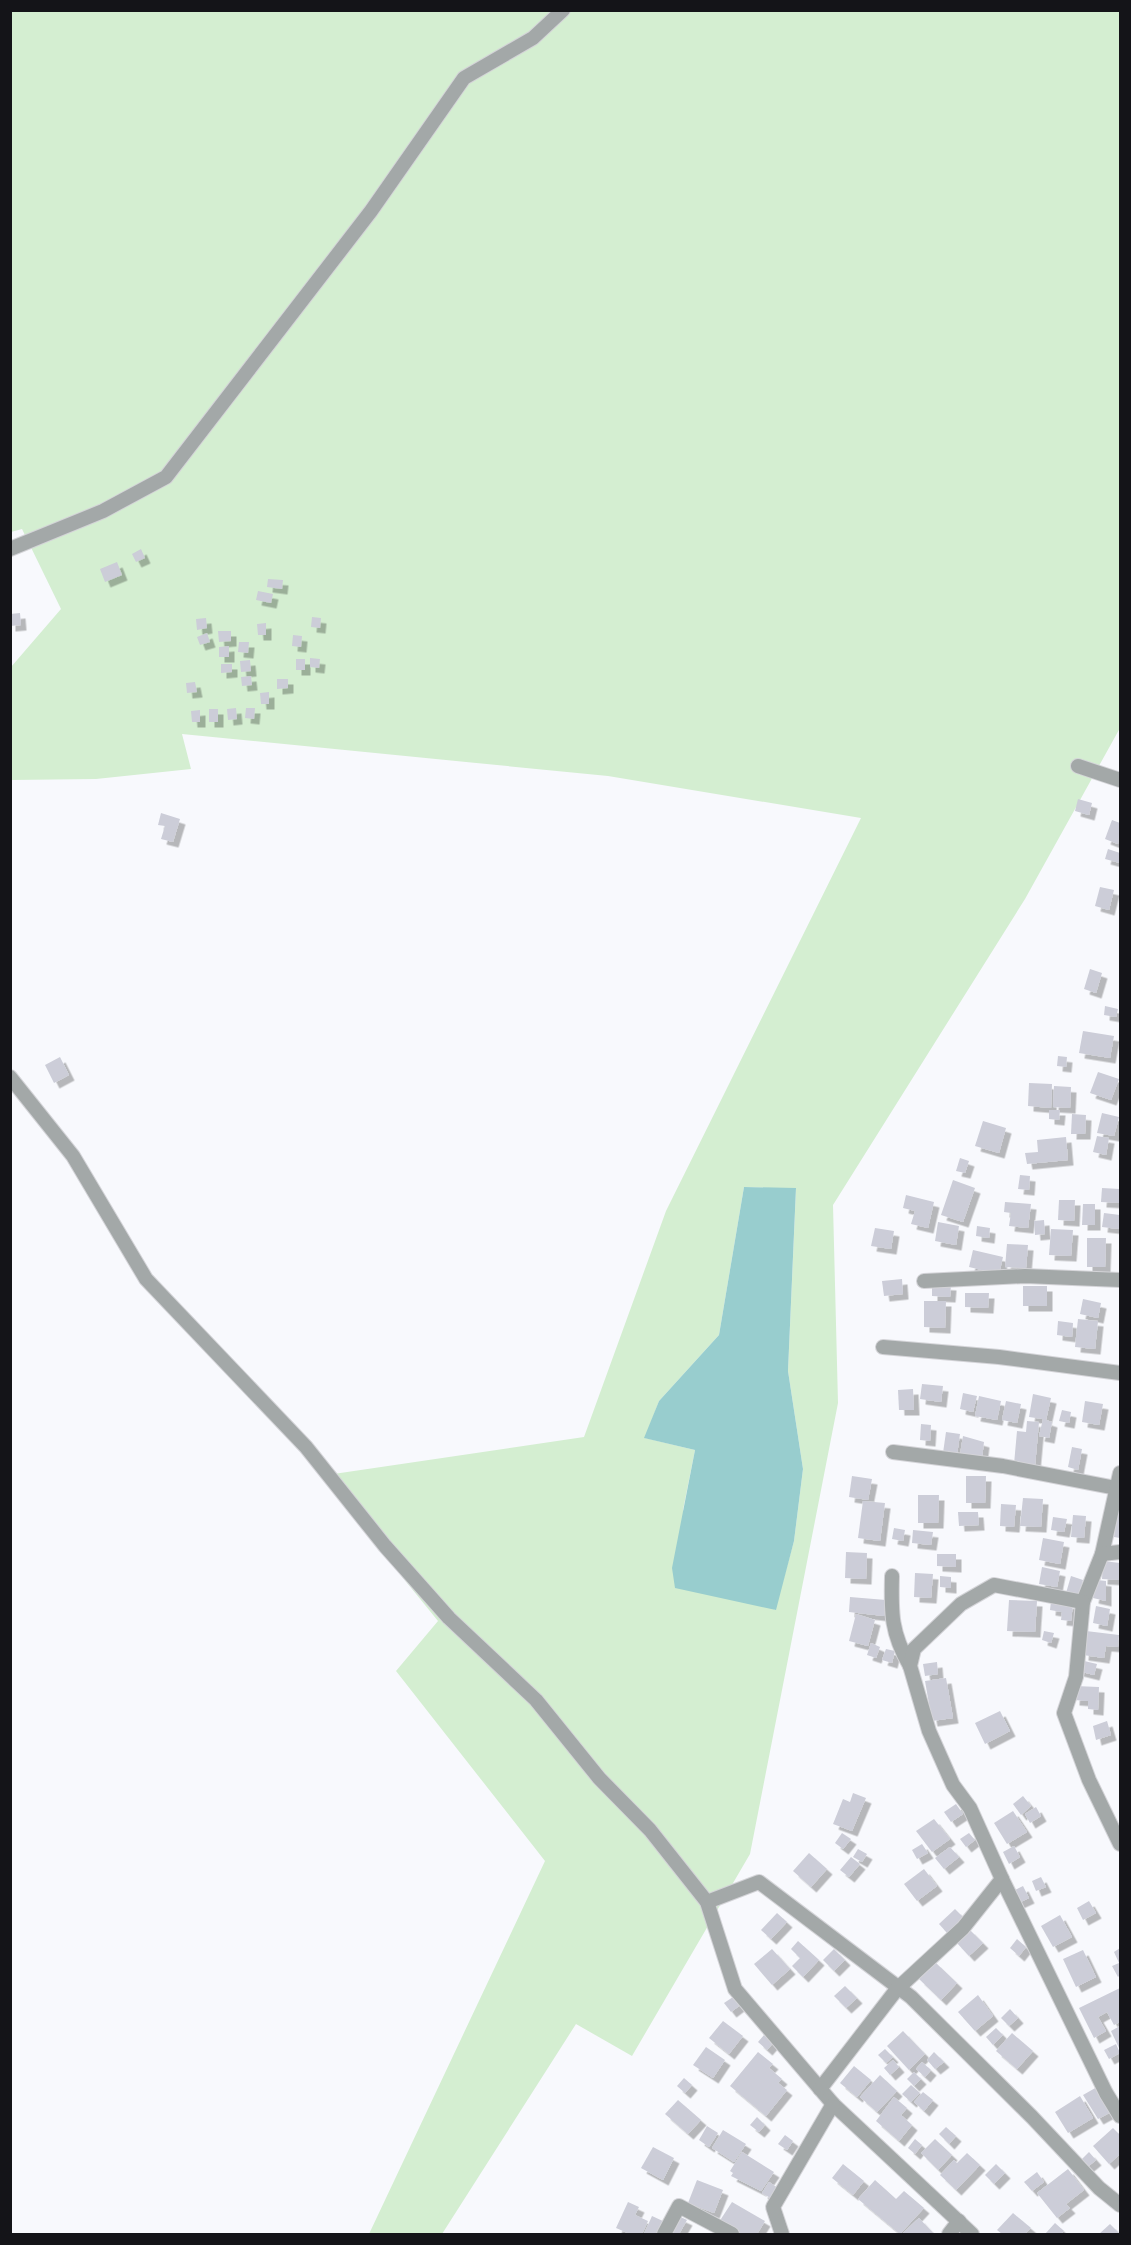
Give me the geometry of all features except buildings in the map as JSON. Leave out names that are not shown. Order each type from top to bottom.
[{"type":"street","points":[[10,549],[103,511],[166,477],[371,211],[464,78],[533,38],[563,10]]},
{"type":"street","points":[[1078,766],[1120,780]]},
{"type":"street","points":[[10,1077],[74,1156],[146,1279],[306,1447],[386,1546],[449,1618],[536,1701],[599,1778],[650,1830],[707,1902],[735,1989],[833,2104],[972,2235]]},
{"type":"street","points":[[924,1281],[1025,1276],[1120,1280]]},
{"type":"street","points":[[883,1347],[999,1357],[1120,1373]]},
{"type":"street","points":[[893,1452],[1003,1466],[1116,1488]]},
{"type":"street","points":[[1120,1473],[1102,1554],[1083,1602],[1076,1677],[1064,1713],[1089,1780],[1120,1844]]},
{"type":"street","points":[[1102,1554],[1120,1552]]},
{"type":"street","points":[[892,1576],[891,1617],[897,1644],[909,1666],[929,1731],[953,1785],[970,1808],[1106,2093],[1120,2116]]},
{"type":"street","points":[[909,1666],[914,1648],[961,1604],[993,1585],[1083,1602]]},
{"type":"street","points":[[820,2089],[897,1989],[963,1928],[1002,1879]]},
{"type":"street","points":[[707,1902],[759,1882],[897,1989],[911,1997],[963,2047],[1099,2188],[1120,2205]]},
{"type":"street","points":[[782,2235],[773,2207],[833,2104]]},
{"type":"street","points":[[664,2235],[679,2206],[732,2235]]},
{"type":"street","points":[[949,2235],[959,2221]]},
{"type":"green space","points":[[11,11],[1120,11],[1120,728],[1025,899],[833,1205],[838,1403],[750,1854],[632,2056],[576,2024],[442,2234],[369,2234],[545,1861],[396,1671],[438,1621],[320,1476],[584,1437],[666,1211],[861,818],[608,776],[182,734],[191,769],[96,779],[11,780],[11,667],[61,609],[22,529],[11,532]],"holes":[[[744,1187],[796,1189],[788,1371],[803,1469],[794,1541],[775,1610],[683,1510],[695,1450],[645,1438],[659,1401],[719,1335]]]},
{"type":"water","points":[[744,1187],[796,1188],[788,1371],[803,1469],[794,1541],[776,1610],[675,1588],[672,1568],[695,1450],[644,1438],[659,1401],[719,1335]]}]
